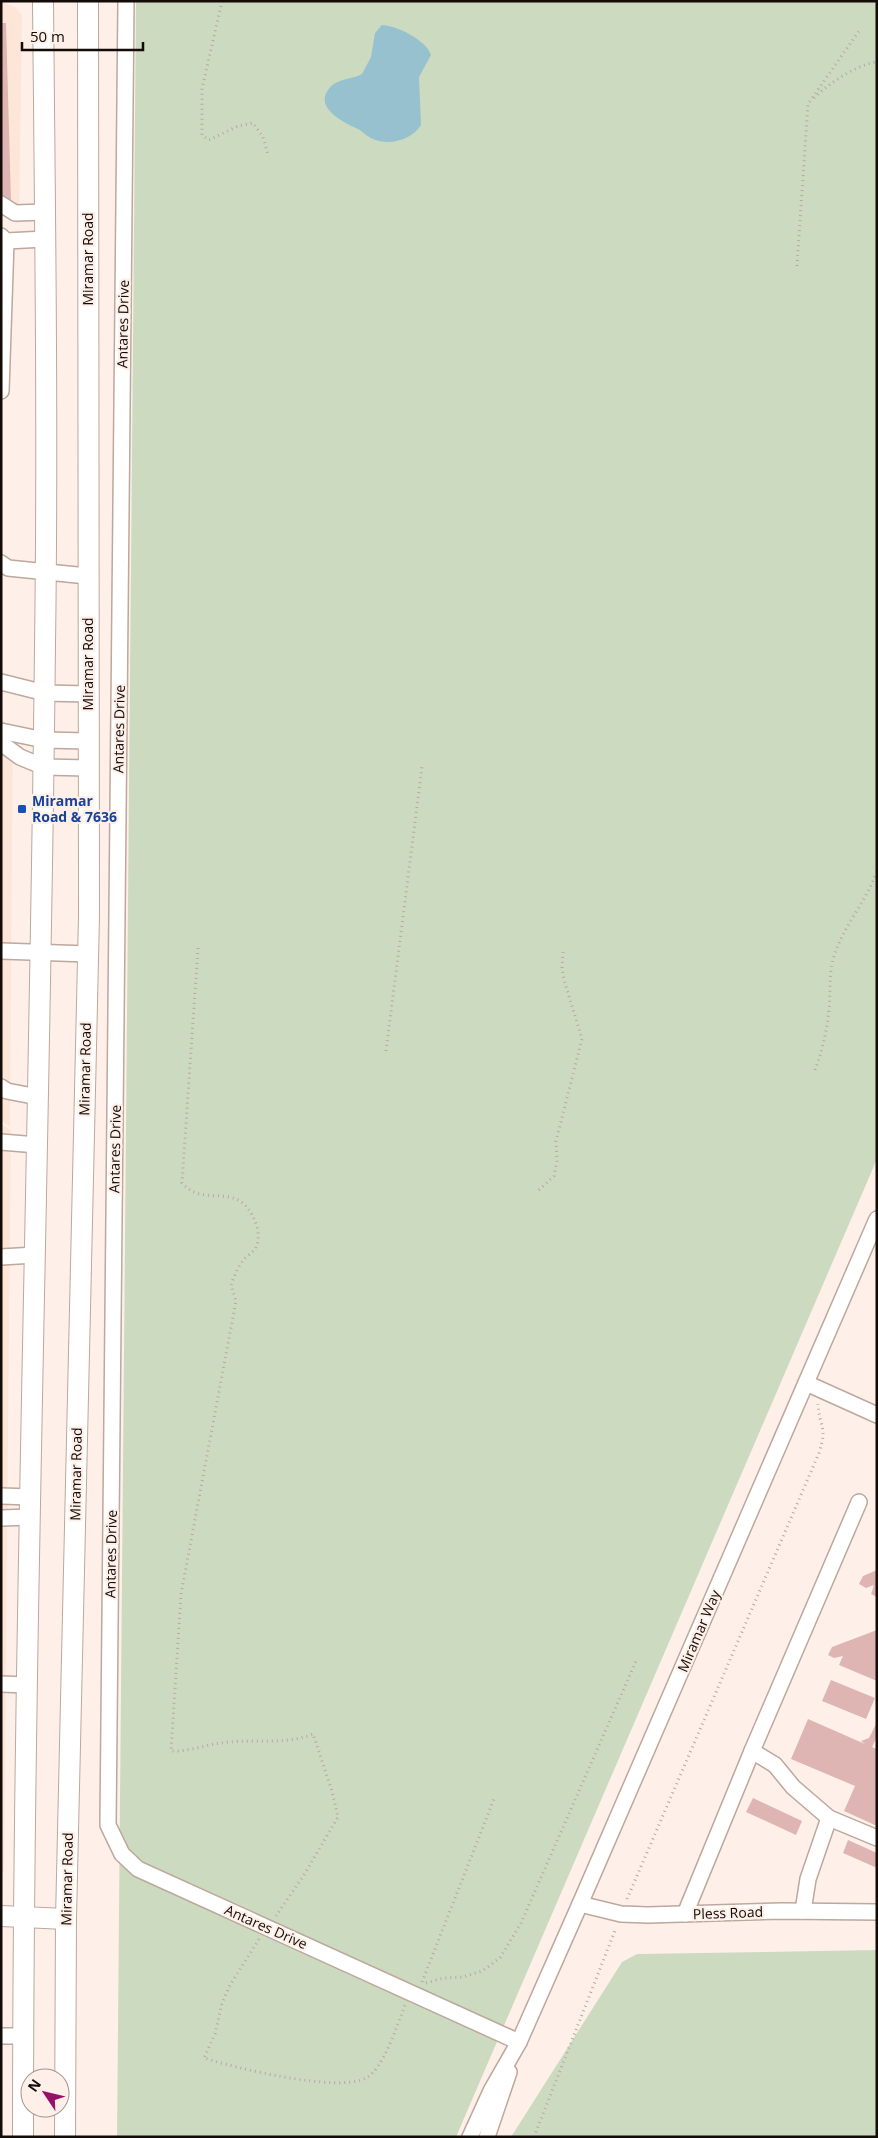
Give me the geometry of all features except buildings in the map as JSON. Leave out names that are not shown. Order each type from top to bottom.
[{"type":"main road","points":[[23,2137],[22,1918],[45,693],[43,1]]},
{"type":"main road","name":"Miramar Road","points":[[65,2137],[66,1919],[88,954],[88,1]]},
{"type":"main road","points":[[1,1916],[66,1919]]},
{"type":"street","name":"Antares Drive","points":[[126,1],[108,1825],[122,1854],[138,1869],[519,2042]]},
{"type":"street","points":[[1,204],[15,213],[45,212]]},
{"type":"street","points":[[2,391],[4,238],[45,239]]},
{"type":"street","points":[[1,563],[8,568],[87,576]]},
{"type":"street","points":[[1,682],[45,693],[88,694]]},
{"type":"street","points":[[1,731],[44,740],[88,741]]},
{"type":"street","points":[[1,743],[20,757],[44,768],[88,768]]},
{"type":"street","points":[[1,951],[88,954]]},
{"type":"street","points":[[1,1087],[7,1091],[38,1097]]},
{"type":"street","points":[[1,1142],[37,1145]]},
{"type":"street","name":"Miramar Way","points":[[487,2137],[519,2042],[877,1219]]},
{"type":"street","points":[[1,1257],[35,1256]]},
{"type":"street","points":[[806,1383],[877,1415]]},
{"type":"street","points":[[1,1496],[31,1496]]},
{"type":"street","points":[[685,1914],[752,1751],[859,1502]]},
{"type":"street","points":[[1,1518],[30,1517]]},
{"type":"street","points":[[1,1684],[27,1686]]},
{"type":"street","points":[[752,1751],[775,1765],[793,1787],[829,1818],[877,1838]]},
{"type":"street","points":[[803,1911],[808,1879],[829,1818]]},
{"type":"street","name":"Pless Road","points":[[580,1904],[621,1914],[803,1911],[877,1912]]},
{"type":"street","points":[[1,2036],[23,2036]]},
{"type":"street","name":"Miramar Way","points":[[470,2137],[491,2091],[519,2042]]},
{"type":"path","points":[[222,1],[202,89],[202,135],[209,140],[238,126],[254,123],[264,137],[268,155]]},
{"type":"path","points":[[797,266],[808,104],[859,31]]},
{"type":"path","points":[[808,104],[823,89],[857,68],[877,62]]},
{"type":"path","points":[[386,1052],[422,767]]},
{"type":"path","points":[[815,1070],[829,1010],[830,969],[835,952],[868,894],[877,870]]},
{"type":"path","points":[[198,948],[182,1183],[189,1191],[199,1194],[236,1197],[249,1207],[258,1229],[256,1247],[242,1262],[231,1285],[236,1301],[181,1594],[171,1751],[182,1751],[252,1739],[298,1740],[313,1734],[332,1791],[338,1817],[304,1875],[229,1987],[222,2002],[215,2034],[204,2058],[228,2066],[323,2082],[347,2083],[367,2078],[381,2061],[407,2002],[413,1994]]},
{"type":"path","points":[[539,1190],[554,1176],[557,1161],[556,1141],[582,1039],[564,980],[562,967],[563,951]]},
{"type":"path","points":[[534,2137],[621,1914],[819,1453],[824,1438],[824,1426],[818,1406],[821,1389]]},
{"type":"path","points":[[494,1799],[420,1984],[444,1978],[463,1977],[482,1971],[500,1958],[521,1923],[636,1661]]},
{"type":"shaded area","points":[[1,2],[15,7],[22,15],[19,224],[1,212]]},
{"type":"shaded area","points":[[1,720],[13,728],[10,1127],[1,1121]]},
{"type":"shaded area","points":[[1,1124],[11,1130],[4,1871],[1,1875]]},
{"type":"green space","points":[[136,1],[877,1],[877,1159],[456,2137],[117,2137]]},
{"type":"green space","points":[[877,1950],[877,2137],[511,2137],[622,1962],[637,1954]]},
{"type":"water","points":[[382,25],[410,34],[428,49],[431,55],[419,77],[421,125],[406,138],[393,142],[379,141],[371,138],[340,120],[325,103],[325,97],[331,86],[339,81],[362,74],[371,57],[375,33]]},
{"type":"place","name":"Miramar Road & 7636","points":[[22,809]]}]
